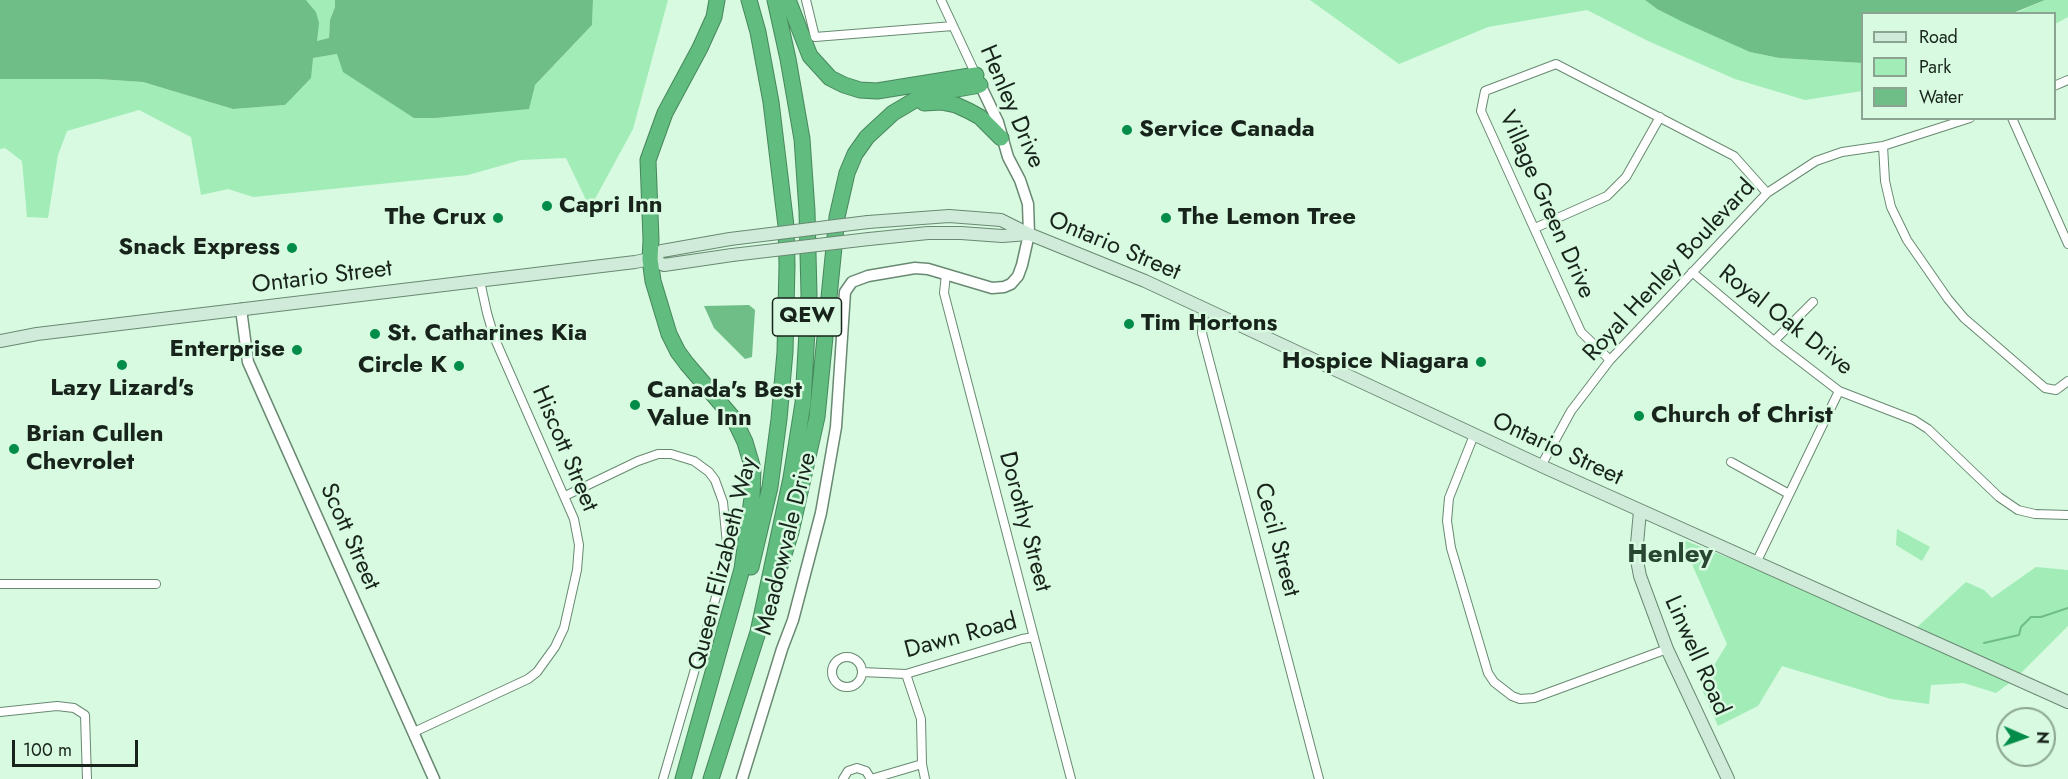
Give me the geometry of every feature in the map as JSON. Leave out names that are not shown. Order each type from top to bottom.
[{"type":"highway","points":[[683,779],[742,569],[752,498],[753,469],[745,442],[734,419],[687,364],[669,334],[653,280],[650,259],[648,160],[665,113],[714,17],[717,0]]},
{"type":"highway","name":"Queen Elizabeth Way","points":[[690,779],[742,606],[770,487],[785,352],[787,265],[785,215],[771,102],[758,32],[749,0]]},
{"type":"highway","name":"Queen Elizabeth Way","points":[[711,779],[758,632],[791,478],[802,403],[809,295],[807,211],[802,139],[775,0]]},
{"type":"highway","points":[[788,0],[810,56],[830,78],[844,86],[877,92],[978,80]]},
{"type":"highway","points":[[758,632],[791,532],[817,417],[837,217],[843,184],[855,154],[867,137],[893,113],[915,100],[978,80]]},
{"type":"highway","points":[[893,113],[924,103],[941,102],[956,105],[980,117],[1001,138]]},
{"type":"main road","name":"Ontario Street","points":[[0,341],[37,334],[650,259],[662,250],[868,222],[949,216],[1001,220],[1029,234],[1145,281],[1541,466],[2068,702]]},
{"type":"main road","name":"Ontario Street","points":[[650,259],[664,265],[928,233],[1002,236],[1029,234]]},
{"type":"main road","name":"Linwell Road","points":[[1640,511],[1636,555],[1640,576],[1667,648],[1728,779]]},
{"type":"street","points":[[806,0],[815,37],[953,26]]},
{"type":"street","name":"Henley Drive","points":[[942,0],[998,122],[1008,157],[1020,180],[1028,204],[1029,234]]},
{"type":"street","name":"Village Green Drive","points":[[1610,360],[1581,332],[1482,111],[1485,91],[1556,64],[1734,156],[1767,193]]},
{"type":"street","points":[[1534,228],[1607,196],[1626,177],[1660,117]]},
{"type":"street","name":"Royal Henley Boulevard","points":[[1541,466],[1571,411],[1610,360],[1767,193],[1816,161],[1842,152],[1883,146],[1964,120]]},
{"type":"street","points":[[2013,120],[2068,244]]},
{"type":"street","points":[[1883,146],[1884,181],[1891,207],[1907,240],[1948,299],[1964,318],[2045,388],[2055,390],[2068,381]]},
{"type":"street","name":"Meadowvale Drive","points":[[742,779],[793,620],[821,513],[836,427],[845,292],[852,282],[868,276],[892,271],[928,269],[992,288],[1004,287],[1011,284],[1018,276],[1029,234]]},
{"type":"street","name":"Royal Oak Drive","points":[[1692,272],[1774,341],[1839,391],[1914,420],[1928,429],[1999,497],[2018,510],[2035,514],[2068,515]]},
{"type":"street","name":"Dorothy Street","points":[[946,274],[944,293],[1071,779]]},
{"type":"street","name":"Hiscott Street","points":[[414,732],[528,679],[537,672],[555,647],[564,628],[577,570],[579,545],[574,519],[494,337],[480,281]]},
{"type":"street","points":[[1774,341],[1813,302]]},
{"type":"street","name":"Scott Street","points":[[241,309],[248,362],[434,779]]},
{"type":"street","name":"Cecil Street","points":[[1204,309],[1202,333],[1319,779]]},
{"type":"street","points":[[1755,563],[1839,391]]},
{"type":"street","points":[[1474,435],[1449,498],[1447,521],[1454,559],[1488,673],[1494,682],[1512,696],[1520,699],[1534,698],[1667,648]]},
{"type":"street","points":[[565,496],[638,461],[658,454],[671,454],[694,461],[710,472],[723,502],[727,544],[725,566],[663,779]]},
{"type":"street","points":[[1731,462],[1789,494]]},
{"type":"street","points":[[0,584],[156,584]]},
{"type":"street","name":"Dawn Road","points":[[862,672],[906,674],[1034,637]]},
{"type":"street","points":[[906,674],[921,719],[922,764],[926,779]]},
{"type":"street","points":[[0,712],[57,706],[74,708],[85,715],[87,779]]},
{"type":"street","points":[[843,779],[848,771],[857,768],[866,771],[871,779],[922,764]]},
{"type":"green space","points":[[306,0],[335,0],[330,20],[329,38],[316,42],[316,12]]},
{"type":"green space","points":[[593,0],[668,0],[633,129],[590,208],[566,158],[521,160],[468,175],[253,197],[228,189],[201,195],[191,137],[139,110],[67,131],[58,155],[48,218],[27,217],[22,161],[5,148],[0,149],[0,79],[98,79],[143,82],[233,109],[285,105],[313,58],[337,54],[535,85],[592,25]]},
{"type":"green space","points":[[1310,0],[1645,0],[1657,9],[1750,52],[1779,58],[1861,63],[1861,91],[1805,100],[1735,79],[1648,41],[1587,10],[1488,27],[1399,64]]},
{"type":"green space","points":[[2045,0],[2068,0],[2068,17],[2056,23],[2056,12],[2018,12]]},
{"type":"green space","points":[[1897,529],[1930,547],[1922,561],[1896,545]]},
{"type":"green space","points":[[1681,539],[1913,631],[1966,582],[1984,590],[1992,598],[2036,567],[2068,570],[2068,626],[2016,678],[1996,693],[1964,683],[1931,685],[1929,704],[1891,699],[1782,666],[1758,706],[1718,726],[1701,687],[1727,644]]},
{"type":"water","points":[[0,0],[306,0],[316,12],[319,23],[317,41],[329,38],[330,20],[335,0],[593,0],[592,25],[535,85],[529,109],[414,118],[343,72],[337,54],[313,58],[311,78],[285,105],[233,109],[143,82],[98,79],[0,79]]},
{"type":"water","points":[[1645,0],[2045,0],[2015,12],[1861,12],[1861,63],[1779,58],[1750,52],[1657,9]]},
{"type":"water","points":[[749,305],[755,310],[752,357],[745,359],[714,328],[704,306]]},
{"type":"waterway","points":[[1984,643],[2019,635],[2021,627],[2031,617],[2041,617],[2068,608]]},
{"type":"place","name":"Service Canada","points":[[1127,130]]},
{"type":"place","name":"Capri Inn","points":[[547,206]]},
{"type":"place","name":"The Crux","points":[[498,218]]},
{"type":"place","name":"The Lemon Tree","points":[[1166,218]]},
{"type":"place","name":"Snack Express","points":[[292,248]]},
{"type":"place","name":"Tim Hortons","points":[[1129,324]]},
{"type":"place","name":"St. Catharines Kia","points":[[375,334]]},
{"type":"place","name":"Enterprise","points":[[297,350]]},
{"type":"place","name":"Hospice Niagara","points":[[1481,362]]},
{"type":"place","name":"Lazy Lizard's","points":[[122,365]]},
{"type":"place","name":"Circle K","points":[[459,366]]},
{"type":"place","name":"Canada's Best Value Inn","points":[[635,405]]},
{"type":"place","name":"Church of Christ","points":[[1639,416]]},
{"type":"place","name":"Brian Cullen Chevrolet","points":[[14,449]]},
{"type":"district","name":"Henley","points":[[1670,556]]}]
